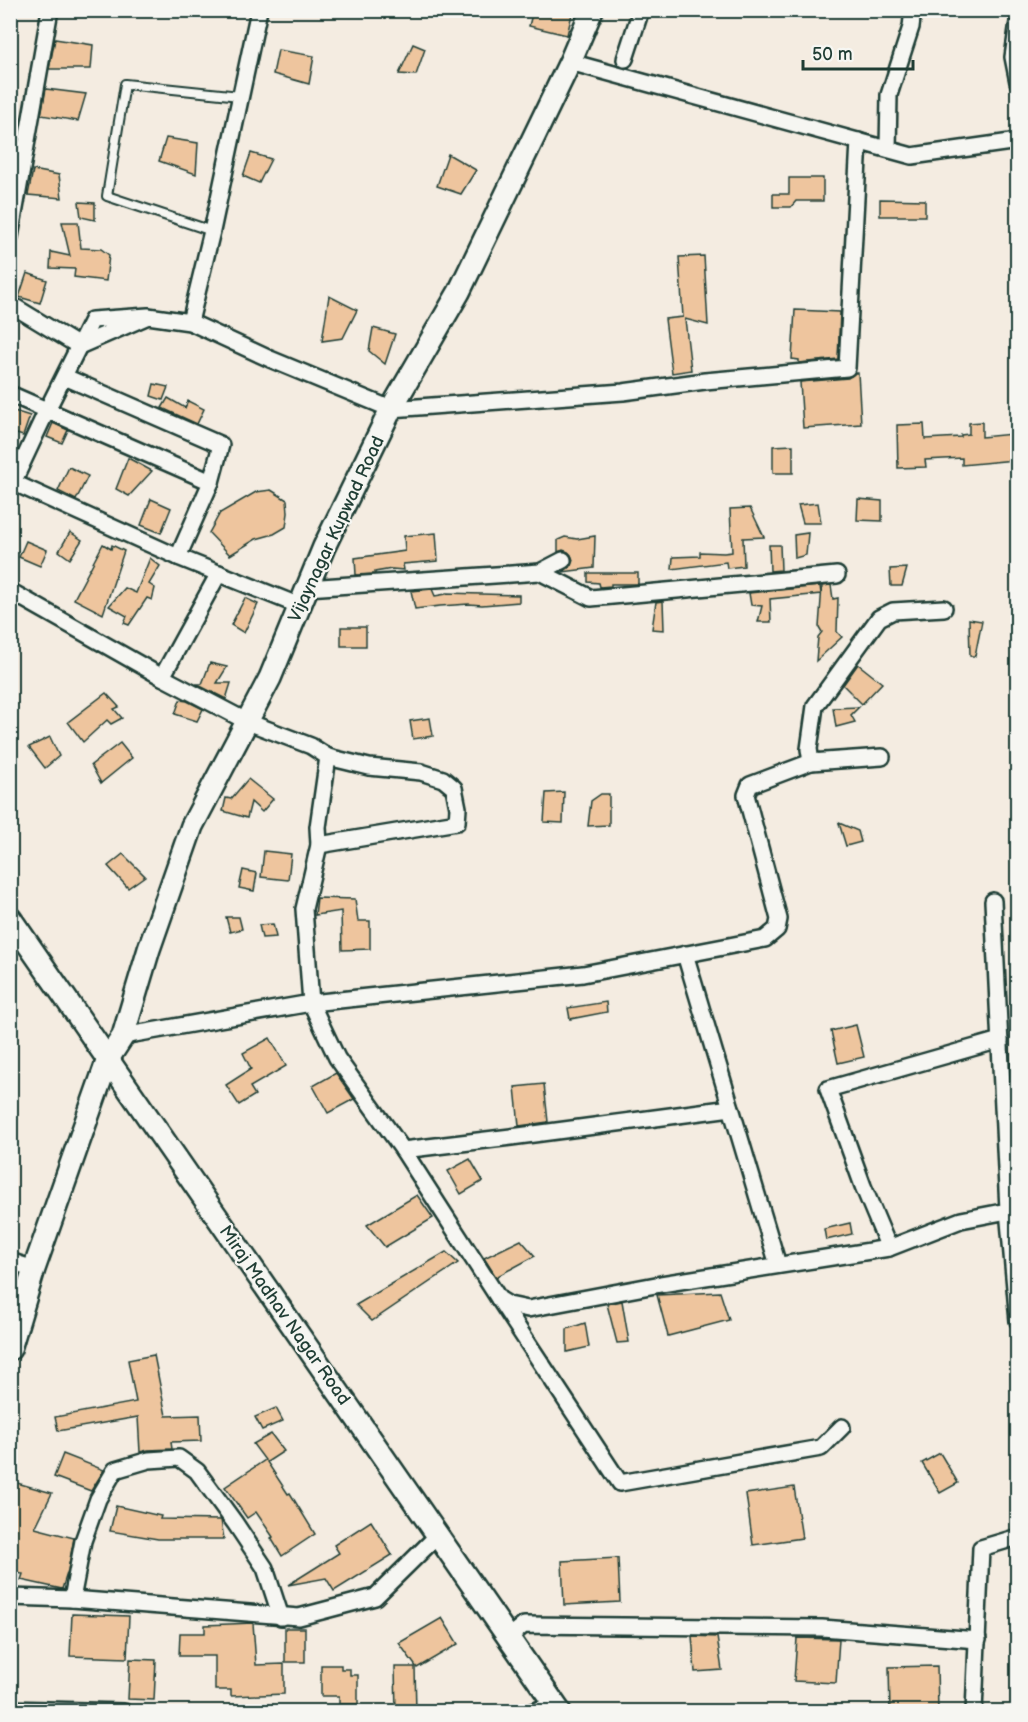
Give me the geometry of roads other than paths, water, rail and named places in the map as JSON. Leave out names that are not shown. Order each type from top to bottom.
[{"type":"street","points":[[10,237],[50,10]]},
{"type":"street","points":[[189,322],[212,231],[259,10]]},
{"type":"street","name":"Vijaynagar Kupwad Road","points":[[10,1349],[33,1269],[108,1059],[123,1036],[149,950],[192,826],[270,678],[324,547],[391,409],[459,292],[570,62],[592,10]]},
{"type":"street","points":[[625,59],[641,10]]},
{"type":"street","points":[[888,149],[889,95],[911,27],[914,10]]},
{"type":"street","points":[[1017,22],[1013,57],[1017,82]]},
{"type":"street","points":[[570,62],[912,156],[1017,141]]},
{"type":"street","points":[[563,560],[540,572],[303,597],[219,573],[11,484],[92,320],[148,316],[189,322],[391,409],[623,392],[705,381],[847,368],[860,141]]},
{"type":"street","points":[[10,304],[80,346]]},
{"type":"street","points":[[65,376],[221,445],[211,482],[178,557]]},
{"type":"street","points":[[10,394],[211,482]]},
{"type":"street","points":[[540,572],[591,598],[837,575]]},
{"type":"street","points":[[162,677],[219,573]]},
{"type":"street","points":[[10,591],[162,677],[248,722],[312,746],[328,757],[369,767],[421,772],[443,779],[454,788],[458,808],[457,822],[319,845]]},
{"type":"street","points":[[811,762],[809,748],[815,706],[879,618],[893,611],[944,608]]},
{"type":"street","points":[[328,757],[318,827],[319,845],[304,909],[311,1003],[337,1058],[404,1150],[620,1483],[820,1448],[842,1427]]},
{"type":"street","points":[[123,1036],[311,1003],[583,974],[765,939],[777,928],[778,919],[746,795],[750,785],[811,762],[882,757]]},
{"type":"street","points":[[993,900],[1000,1040],[1013,1209],[1017,1321]]},
{"type":"street","name":"Miraj Madhav Nagar Road","points":[[10,918],[557,1708]]},
{"type":"street","points":[[685,954],[778,1265]]},
{"type":"street","points":[[889,1248],[863,1186],[828,1089],[1000,1040]]},
{"type":"street","points":[[404,1150],[731,1108]]},
{"type":"street","points":[[499,1299],[509,1305],[528,1309],[662,1284],[889,1248],[961,1220],[1013,1209]]},
{"type":"street","points":[[10,1261],[33,1269]]},
{"type":"street","points":[[72,1599],[84,1541],[99,1499],[115,1470],[149,1460],[179,1458],[197,1471],[236,1523],[265,1568],[281,1617]]},
{"type":"street","points":[[10,1598],[72,1599],[299,1617],[375,1598],[437,1536]]},
{"type":"street","points":[[974,1712],[981,1548],[1017,1537]]},
{"type":"street","points":[[508,1638],[524,1625],[822,1628],[978,1640]]},
{"type":"street","points":[[532,1712],[557,1708]]},
{"type":"street","points":[[10,1709],[123,1712]]},
{"type":"lane","points":[[212,231],[107,196],[124,84],[240,96]]}]
